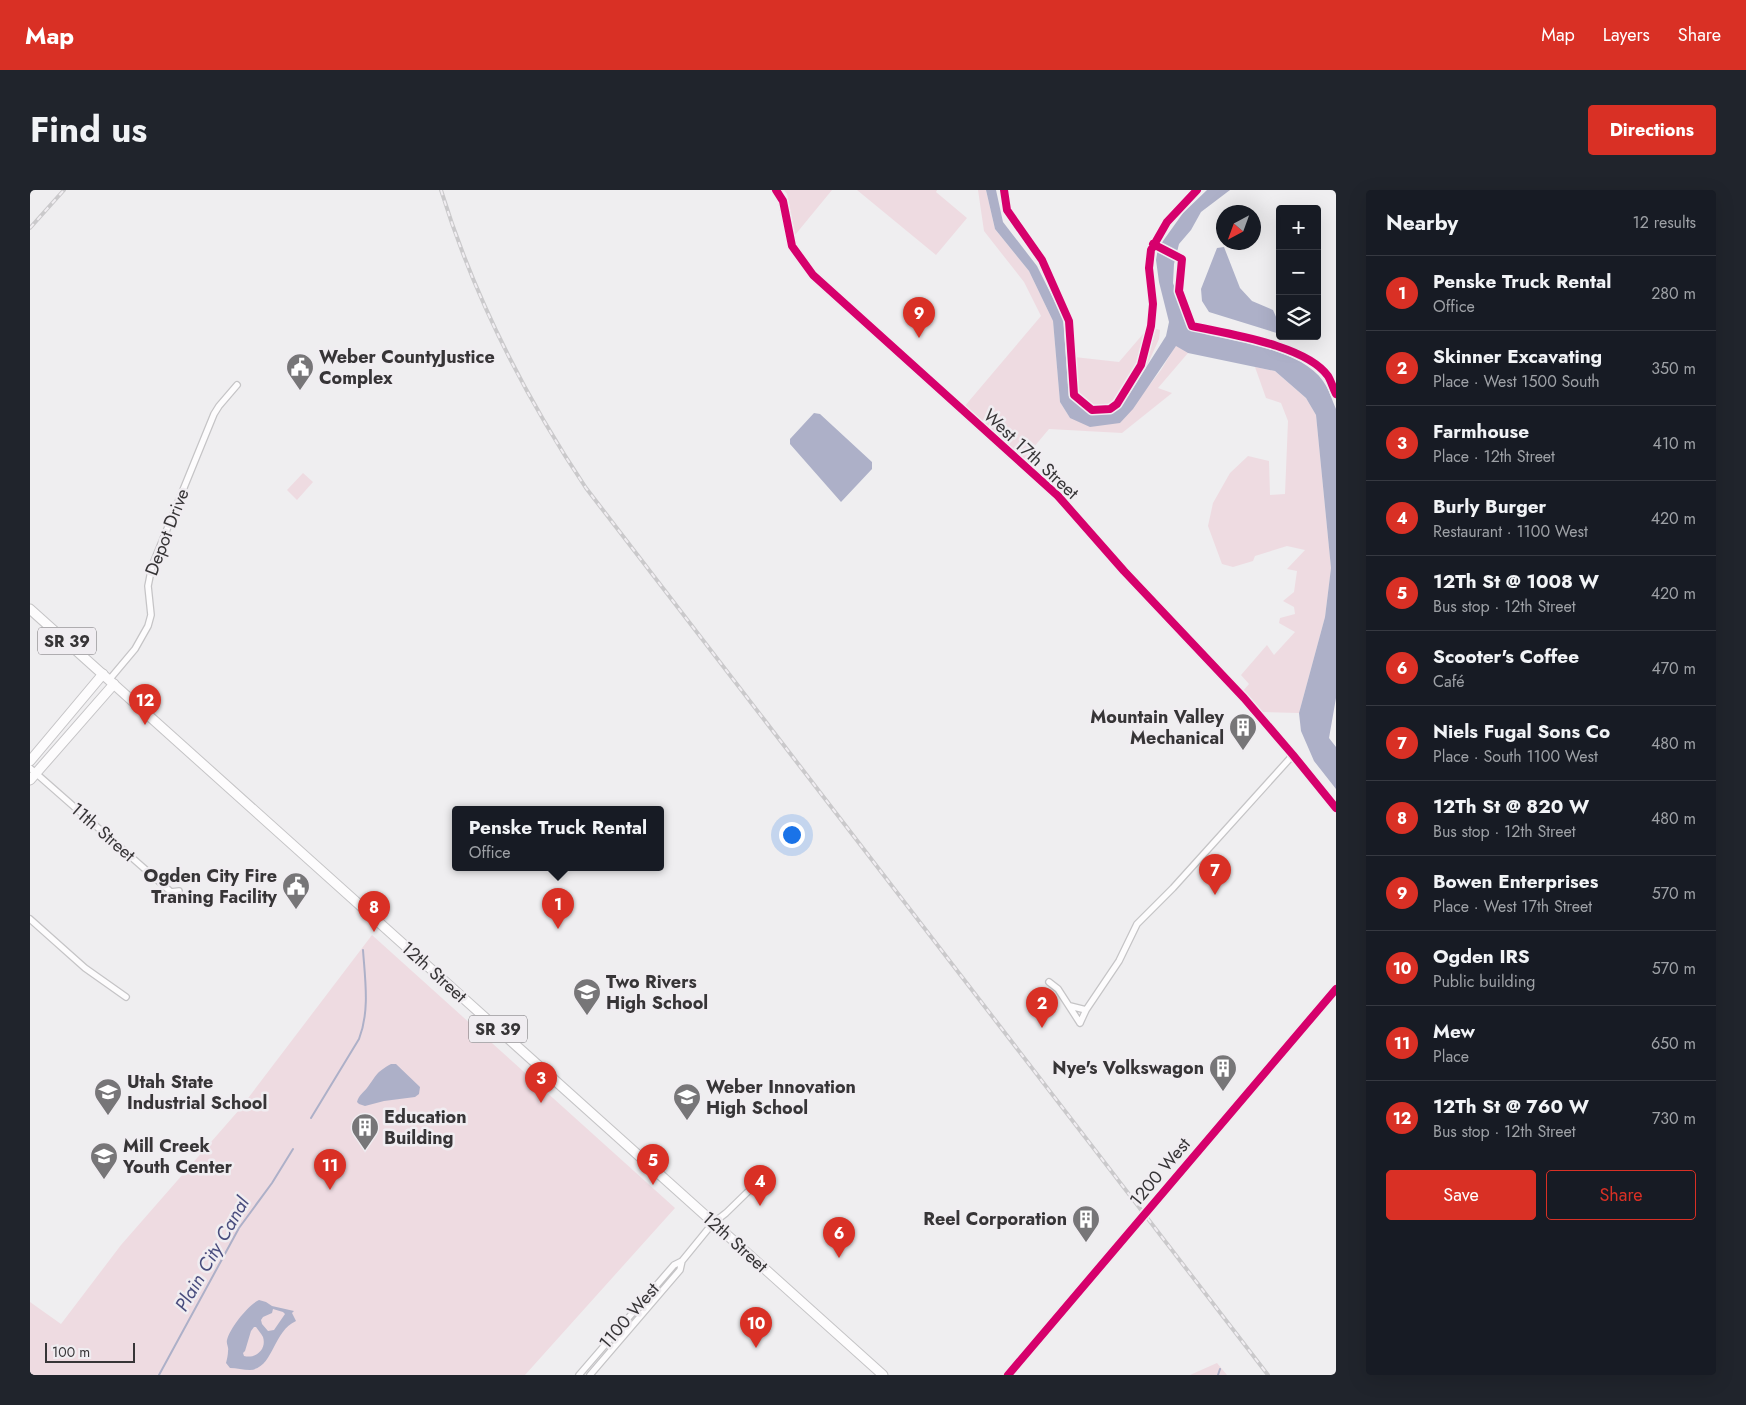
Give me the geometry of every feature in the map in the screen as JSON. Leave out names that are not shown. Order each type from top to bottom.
[{"type":"main road","name":"12th Street","points":[[30,608],[883,1375]]},
{"type":"main road","name":"Depot Drive","points":[[30,761],[109,679]]},
{"type":"main road","name":"Depot Drive","points":[[32,774],[109,679]]},
{"type":"street","name":"West 17th Street","points":[[776,190],[783,201],[792,246],[813,275],[1058,496],[1124,571],[1244,698],[1336,808]]},
{"type":"street","name":"Depot Drive","points":[[109,679],[135,649],[148,626],[151,615],[148,586],[152,566],[214,415],[219,406],[237,385]]},
{"type":"street","points":[[1049,982],[1058,989],[1080,1023],[1086,1010],[1119,961],[1137,924],[1173,888],[1293,755]]},
{"type":"street","name":"11th Street","points":[[32,774],[171,892],[178,891]]},
{"type":"street","points":[[30,919],[85,968],[126,998]]},
{"type":"street","name":"1200 West","points":[[1008,1375],[1336,989]]},
{"type":"street","points":[[1070,1006],[1086,1010]]},
{"type":"street","name":"1100 West","points":[[579,1375],[674,1265],[682,1261],[713,1223],[726,1213],[765,1174]]},
{"type":"street","name":"1100 West","points":[[590,1375],[680,1270],[682,1261]]},
{"type":"street","points":[[663,1278],[669,1283]]},
{"type":"shaded area","points":[[784,190],[832,190],[795,235],[787,194]]},
{"type":"shaded area","points":[[857,190],[937,190],[936,192],[967,218],[936,255]]},
{"type":"shaded area","points":[[978,190],[986,190],[995,229],[1029,271],[1053,321],[1060,402],[1070,418],[1120,423],[1161,370],[1176,345],[1188,353],[1158,388],[1172,393],[1122,433],[1049,429],[1023,460],[964,407],[1041,316],[1024,282],[984,231]]},
{"type":"shaded area","points":[[1149,327],[1160,330],[1159,339],[1145,370],[1121,407],[1092,413],[1069,398],[1067,359],[1074,357],[1119,362]]},
{"type":"shaded area","points":[[1255,367],[1275,371],[1306,398],[1316,415],[1331,568],[1325,617],[1299,713],[1259,712],[1242,692],[1249,684],[1241,675],[1267,645],[1274,655],[1295,632],[1279,623],[1280,618],[1295,614],[1294,607],[1283,601],[1294,592],[1297,571],[1287,569],[1305,550],[1287,546],[1255,556],[1253,561],[1233,567],[1222,564],[1208,526],[1213,503],[1230,473],[1248,456],[1269,461],[1270,495],[1285,494],[1288,421],[1281,403],[1266,398]]},
{"type":"shaded area","points":[[303,473],[313,482],[297,500],[287,490]]},
{"type":"shaded area","points":[[372,935],[675,1208],[525,1375],[30,1375],[30,1302],[61,1324],[121,1245],[239,1110]]},
{"type":"shaded area","points":[[1217,1363],[1227,1375],[1190,1375]]},
{"type":"water","points":[[986,190],[996,190],[1003,222],[1037,266],[1063,318],[1069,398],[1092,413],[1121,407],[1166,336],[1169,322],[1159,282],[1156,260],[1158,248],[1183,213],[1207,190],[1230,190],[1201,212],[1191,230],[1179,244],[1174,264],[1173,283],[1188,327],[1197,332],[1265,348],[1299,361],[1313,370],[1323,381],[1336,409],[1336,698],[1329,738],[1336,747],[1336,789],[1314,761],[1301,731],[1299,713],[1325,617],[1331,568],[1316,415],[1306,398],[1275,371],[1188,353],[1176,346],[1133,409],[1120,423],[1090,427],[1070,418],[1060,402],[1053,321],[1029,271],[995,229]]},
{"type":"water","points":[[1216,250],[1225,250],[1240,288],[1252,301],[1273,310],[1276,317],[1276,333],[1209,312],[1202,301],[1201,289]]},
{"type":"water","points":[[814,413],[820,414],[872,462],[872,469],[841,502],[790,444],[790,439]]},
{"type":"water","points":[[391,1064],[396,1064],[420,1087],[419,1094],[415,1097],[384,1101],[365,1106],[359,1104],[357,1102],[359,1098],[377,1074]]},
{"type":"water","points":[[259,1300],[272,1306],[294,1311],[292,1313],[296,1321],[282,1333],[269,1357],[258,1368],[250,1370],[230,1368],[226,1363],[229,1335],[240,1317]],"holes":[[[273,1309],[285,1314],[274,1330],[268,1331],[261,1320],[272,1313]],[[254,1327],[263,1337],[262,1350],[256,1355],[244,1356],[243,1353]]]},
{"type":"waterway","name":"Plain City Canal","points":[[311,1118],[359,1039],[366,1006],[363,950]]},
{"type":"waterway","name":"Plain City Canal","points":[[159,1375],[239,1228],[272,1183],[293,1149]]},
{"type":"waterway","points":[[1218,1375],[1220,1369]]},
{"type":"railway","points":[[30,228],[64,190]]},
{"type":"railway","points":[[441,190],[469,269],[503,344],[542,417],[586,488],[1268,1375]]},
{"type":"cycle path","points":[[776,190],[783,201],[792,246],[813,275],[1058,496],[1124,571],[1244,698],[1336,808]]},
{"type":"cycle path","points":[[1004,190],[1007,210],[1042,260],[1069,321],[1074,395],[1092,410],[1110,409],[1117,404],[1141,365],[1151,326],[1153,304],[1149,268],[1151,250],[1167,222],[1197,190]]},
{"type":"cycle path","points":[[1153,244],[1182,259],[1179,291],[1192,326],[1265,342],[1303,356],[1317,365],[1328,376],[1336,394]]},
{"type":"cycle path","points":[[1008,1375],[1336,989]]},
{"type":"place","name":"Bowen Enterprises","points":[[919,338]]},
{"type":"place","name":"Weber CountyJustice Complex","points":[[300,391]]},
{"type":"place","name":"12Th St @ 760 W","points":[[145,725]]},
{"type":"place","name":"Mountain Valley Mechanical","points":[[1243,751]]},
{"type":"place","name":"Niels Fugal Sons Co","points":[[1215,895]]},
{"type":"place","name":"Ogden City Fire Traning Facility","points":[[296,910]]},
{"type":"place","name":"Penske Truck Rental","points":[[558,929]]},
{"type":"place","name":"12Th St @ 820 W","points":[[374,932]]},
{"type":"place","name":"Two Rivers High School","points":[[587,1016]]},
{"type":"place","name":"Skinner Excavating","points":[[1042,1028]]},
{"type":"place","name":"Nye's Volkswagon","points":[[1223,1092]]},
{"type":"place","name":"Farmhouse","points":[[541,1103]]},
{"type":"place","name":"Utah State Industrial School","points":[[108,1116]]},
{"type":"place","name":"Weber Innovation High School","points":[[687,1121]]},
{"type":"place","name":"Education Building","points":[[365,1151]]},
{"type":"place","name":"Mill Creek Youth Center","points":[[104,1180]]},
{"type":"place","name":"12Th St @ 1008 W","points":[[653,1185]]},
{"type":"place","name":"Mew","points":[[330,1190]]},
{"type":"place","name":"Burly Burger","points":[[760,1206]]},
{"type":"place","name":"Reel Corporation","points":[[1086,1243]]},
{"type":"place","name":"Scooter's Coffee","points":[[839,1258]]},
{"type":"place","name":"Ogden IRS","points":[[756,1348]]}]
